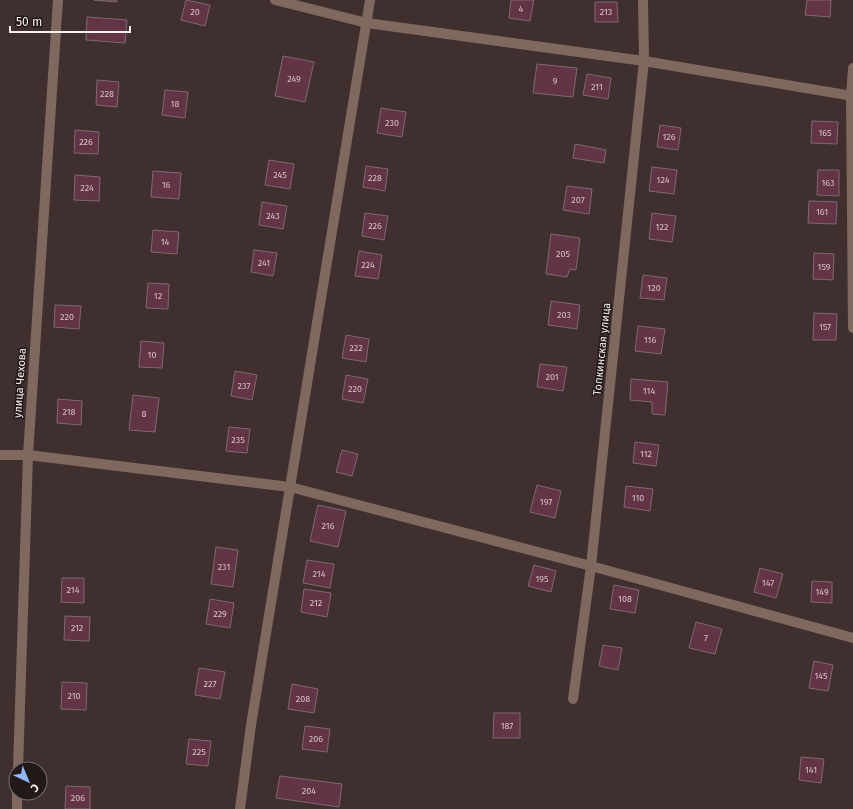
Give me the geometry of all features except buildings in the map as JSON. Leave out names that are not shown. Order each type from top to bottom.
[{"type":"street","name":"улица Чехова","points":[[18,761],[28,455],[58,0]]},
{"type":"street","points":[[275,0],[367,22],[644,61],[852,96]]},
{"type":"street","points":[[240,809],[250,725],[370,0]]},
{"type":"street","name":"Топкинская улица","points":[[573,699],[591,566],[644,61],[643,0]]},
{"type":"street","points":[[853,68],[853,328]]},
{"type":"street","points":[[0,455],[28,455],[290,487],[591,566],[853,638]]}]
